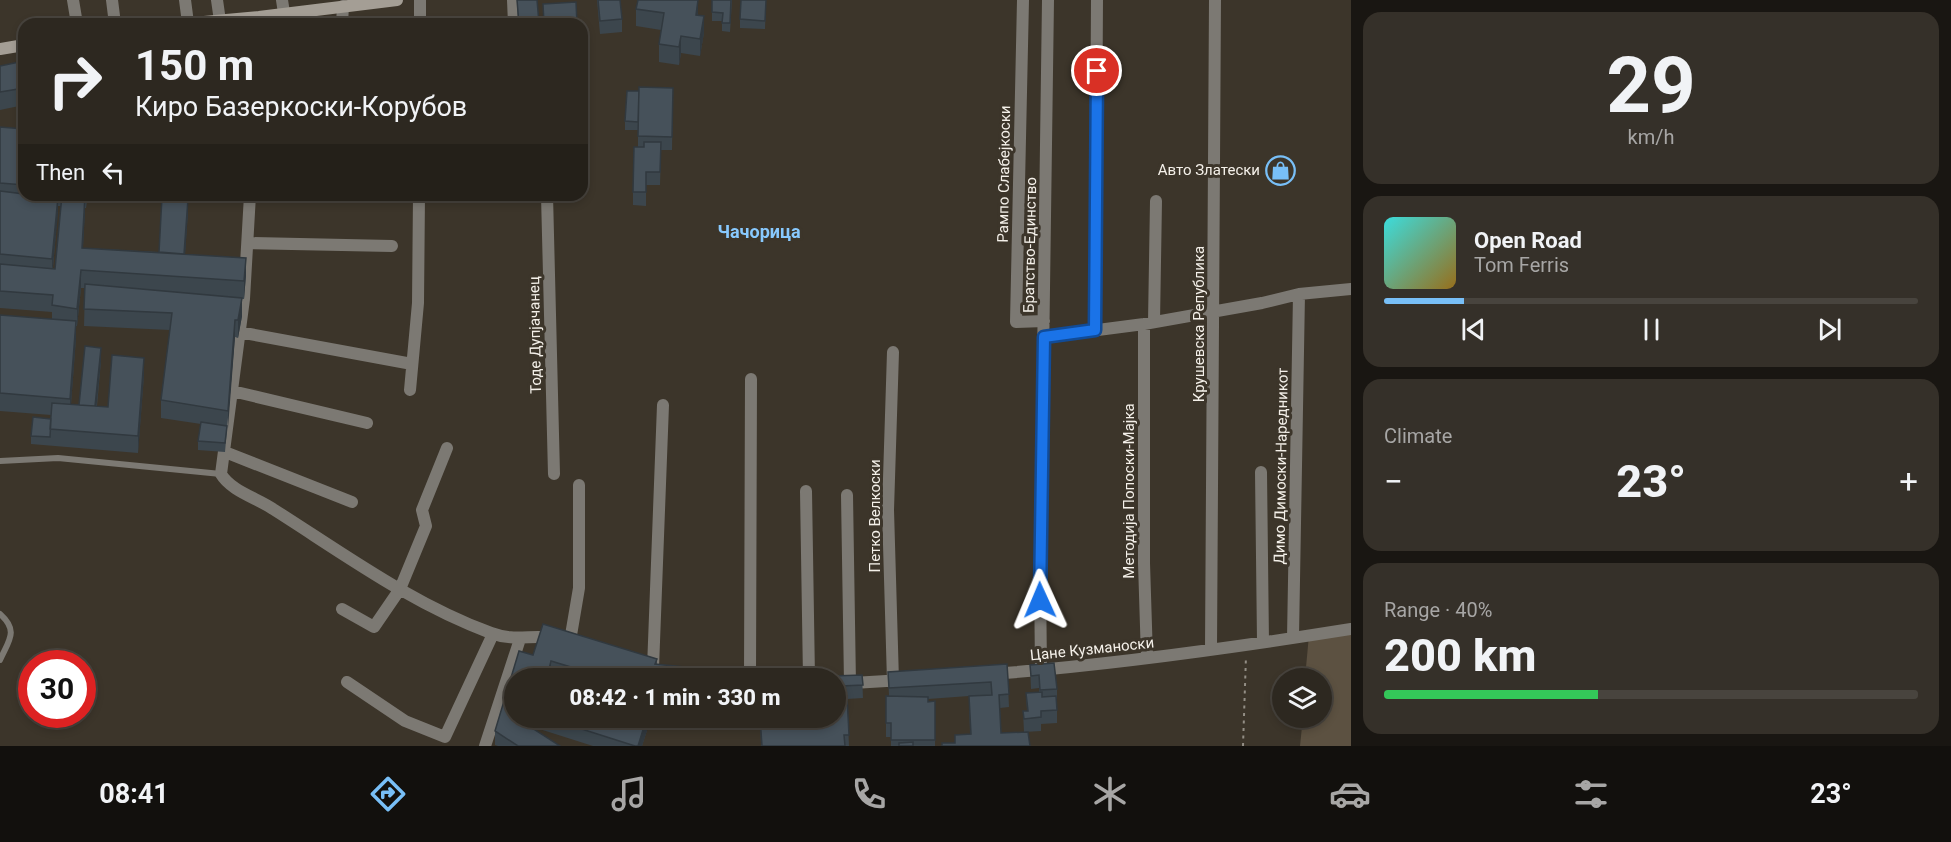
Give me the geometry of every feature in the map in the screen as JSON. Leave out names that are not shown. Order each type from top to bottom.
[{"type":"street","points":[[73,0],[76,18]]},
{"type":"street","points":[[112,0],[114,18]]},
{"type":"street","points":[[185,0],[187,18]]},
{"type":"street","points":[[217,0],[220,18]]},
{"type":"street","points":[[263,18],[283,6],[321,4],[343,6],[394,0]]},
{"type":"street","points":[[420,0],[420,18]]},
{"type":"street","points":[[513,0],[514,18]]},
{"type":"street","name":"Рампо Слабејкоски","points":[[1023,0],[1016,322],[1044,321]]},
{"type":"street","name":"Братство-Единство","points":[[1041,670],[1040,577],[1048,0]]},
{"type":"street","points":[[1095,330],[1097,0]]},
{"type":"street","name":"Крушевска Република","points":[[1211,649],[1215,0]]},
{"type":"street","points":[[342,18],[343,6]]},
{"type":"street","points":[[0,49],[18,46]]},
{"type":"street","points":[[250,201],[244,299],[221,474],[226,482],[271,507],[426,605],[493,634],[520,639],[544,636],[576,643],[579,588],[579,484]]},
{"type":"street","points":[[410,390],[418,303],[418,201]]},
{"type":"street","name":"Тоде Дупјачанец","points":[[547,201],[554,474]]},
{"type":"street","name":"Методија Попоски-Мајка","points":[[1147,658],[1143,552],[1149,323],[1156,201]]},
{"type":"street","points":[[248,243],[392,246]]},
{"type":"street","points":[[1044,337],[1149,323],[1262,303],[1299,294],[1351,289]]},
{"type":"street","name":"Димо Димоски-Наредникот","points":[[1293,638],[1299,294]]},
{"type":"street","points":[[239,332],[412,364]]},
{"type":"street","name":"Петко Велкоски","points":[[893,352],[888,510],[893,681]]},
{"type":"street","points":[[750,668],[751,379]]},
{"type":"street","points":[[232,391],[367,423]]},
{"type":"street","points":[[652,667],[663,405]]},
{"type":"street","points":[[342,609],[374,627],[400,590],[426,526],[422,510],[447,448]]},
{"type":"street","points":[[225,452],[352,502]]},
{"type":"street","name":"Димо Димоски-Наредникот","points":[[1261,472],[1263,642]]},
{"type":"street","points":[[806,491],[809,668]]},
{"type":"street","name":"Петко Велкоски","points":[[847,495],[850,684]]},
{"type":"street","name":"Цане Кузманоски","points":[[984,674],[1147,658],[1351,629]]},
{"type":"street","points":[[347,682],[405,721],[445,737],[493,634]]},
{"type":"street","points":[[485,746],[520,639]]},
{"type":"street","points":[[846,684],[916,679]]},
{"type":"lane","points":[[0,461],[58,458],[221,474]]},
{"type":"lane","points":[[0,614],[9,622],[12,635],[0,660]]},
{"type":"path","points":[[1243,746],[1246,644]]},
{"type":"shaded area","points":[[1351,629],[1351,746],[1300,746],[1302,728],[1332,728],[1332,668],[1306,668],[1309,635]]},
{"type":"building","points":[[517,0],[537,0],[539,18],[518,18]]},
{"type":"building","points":[[598,0],[620,0],[622,19],[600,21]]},
{"type":"building","points":[[638,0],[698,0],[696,15],[704,16],[700,39],[681,36],[679,47],[659,44],[664,13],[636,9]]},
{"type":"building","points":[[712,0],[731,0],[730,23],[722,23],[723,13],[712,12]]},
{"type":"building","points":[[741,0],[766,0],[765,21],[740,19]]},
{"type":"building","points":[[576,2],[577,18],[544,18],[543,4]]},
{"type":"building","points":[[18,62],[18,89],[0,92],[0,66]]},
{"type":"building","points":[[639,87],[673,88],[672,137],[638,136]]},
{"type":"building","points":[[627,91],[639,91],[638,122],[625,121]]},
{"type":"building","points":[[0,127],[18,128],[18,184],[0,183]]},
{"type":"building","points":[[644,142],[661,142],[660,172],[646,172],[646,192],[633,192],[634,147],[644,147]]},
{"type":"building","points":[[0,191],[18,193],[18,201],[58,201],[52,259],[0,254]]},
{"type":"building","points":[[61,201],[85,201],[82,248],[246,258],[244,281],[81,270],[77,309],[52,305],[53,295],[0,291],[0,264],[55,269]]},
{"type":"building","points":[[162,201],[188,201],[184,254],[159,252]]},
{"type":"building","points":[[85,284],[242,298],[238,320],[235,320],[228,411],[161,400],[172,313],[84,309]]},
{"type":"building","points":[[0,315],[76,321],[70,399],[0,393]]},
{"type":"building","points":[[85,346],[101,348],[95,406],[79,405]]},
{"type":"building","points":[[112,355],[144,358],[138,436],[50,429],[52,403],[108,407]]},
{"type":"building","points":[[33,417],[51,419],[50,437],[31,436]]},
{"type":"building","points":[[201,422],[227,426],[225,443],[198,441]]},
{"type":"building","points":[[543,624],[657,659],[655,664],[694,668],[574,668],[551,661],[549,668],[514,668],[519,651],[533,655]]},
{"type":"building","points":[[1054,663],[1057,689],[1040,690],[1039,675],[1031,676],[1030,665]]},
{"type":"building","points":[[1007,664],[1009,694],[999,695],[1001,733],[1028,732],[1030,746],[942,746],[942,743],[955,743],[955,735],[971,734],[969,696],[992,695],[991,682],[889,688],[888,672]]},
{"type":"building","points":[[862,675],[863,685],[846,686],[846,676]]},
{"type":"building","points":[[1042,692],[1042,697],[1056,696],[1057,710],[1041,711],[1041,717],[1024,719],[1023,711],[1028,711],[1026,693]]},
{"type":"building","points":[[847,696],[849,735],[844,735],[845,746],[762,746],[761,728],[846,728]]},
{"type":"building","points":[[886,696],[928,697],[928,702],[935,701],[935,740],[891,740],[891,723],[886,723]]},
{"type":"building","points":[[504,701],[504,728],[532,728],[560,746],[518,746],[495,731]]},
{"type":"building","points":[[579,728],[644,728],[638,746]]},
{"type":"building","points":[[913,742],[913,746],[899,746],[899,743]]},
{"type":"place","name":"Авто Златески","points":[[1281,170]]},
{"type":"district","name":"Чачорица","points":[[759,232]]},
{"type":"route","points":[[1040,600],[1044,337],[1095,330],[1097,71]]}]
